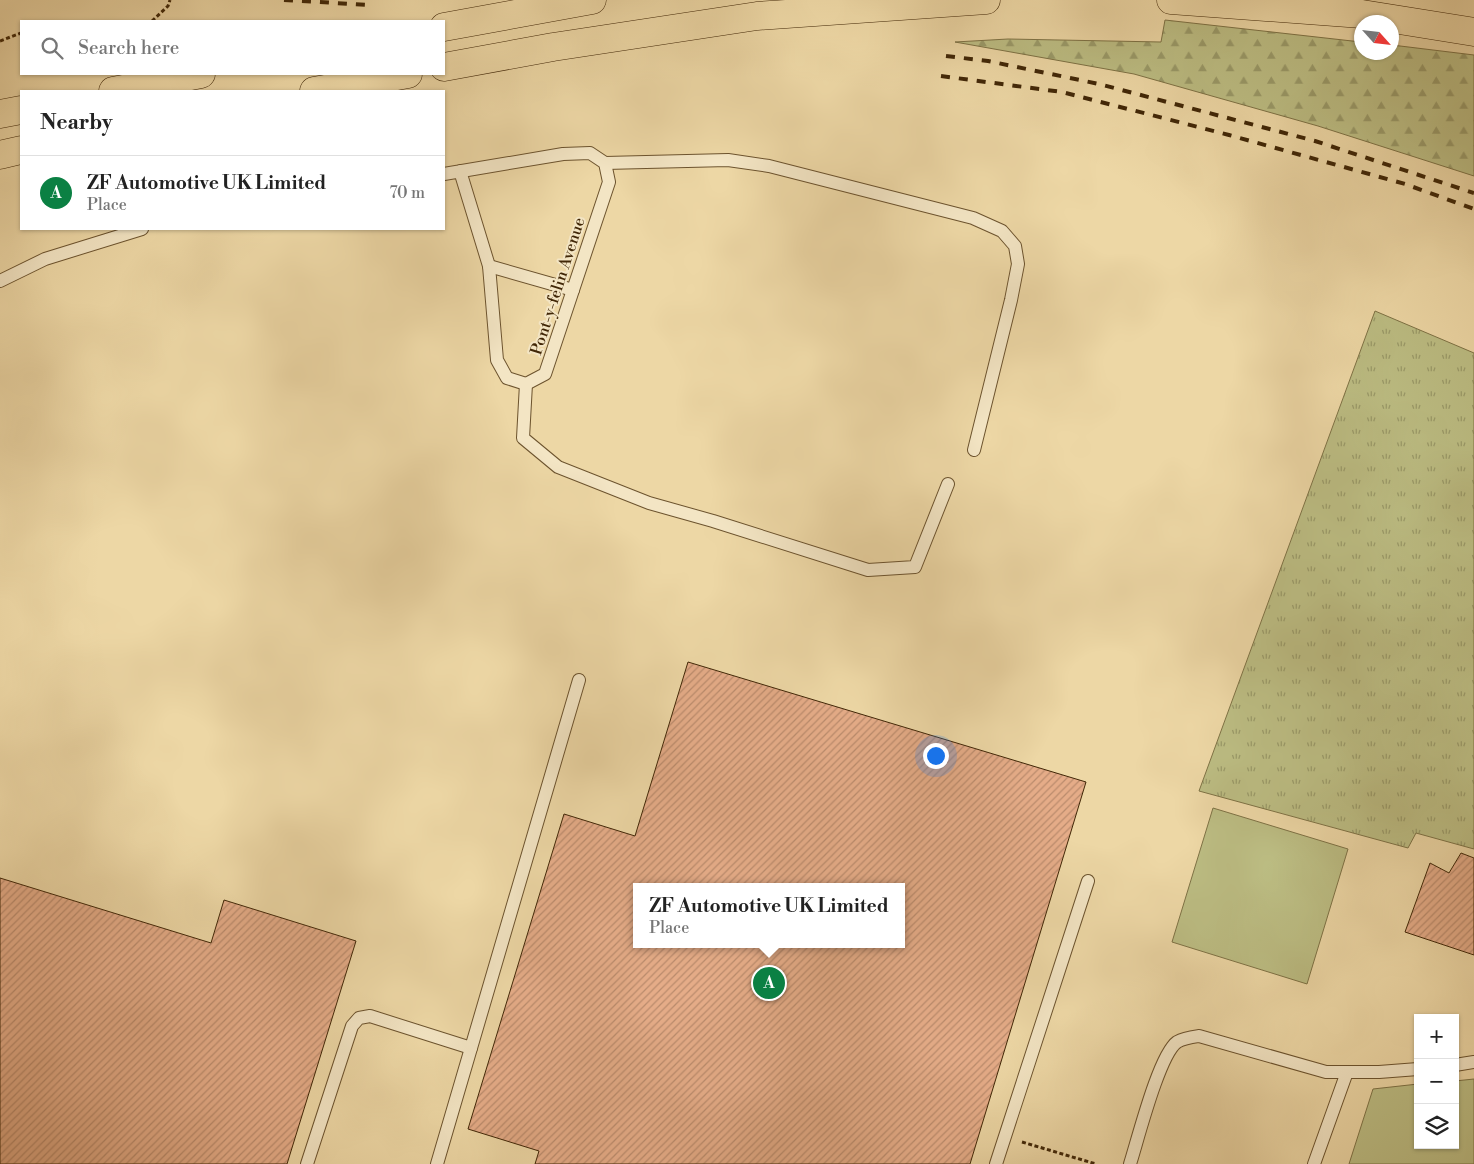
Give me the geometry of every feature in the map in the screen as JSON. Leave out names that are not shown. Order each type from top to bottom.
[{"type":"highway","points":[[445,27],[592,0]]},
{"type":"highway","points":[[445,67],[553,47],[757,16],[986,0]]},
{"type":"highway","points":[[1171,0],[1362,14],[1474,32]]},
{"type":"highway","points":[[118,90],[196,75]]},
{"type":"highway","points":[[320,90],[402,75]]},
{"type":"highway","points":[[0,114],[20,110]]},
{"type":"highway","points":[[0,155],[20,150]]},
{"type":"lane","points":[[445,174],[563,154],[590,153],[605,163],[728,160],[769,166],[974,218],[1002,231],[1014,246],[1018,264],[974,450]]},
{"type":"lane","name":"Pont-y-felin Avenue","points":[[526,384],[546,374],[609,182],[605,163]]},
{"type":"lane","points":[[460,171],[489,266],[497,360],[506,378],[526,384],[523,438],[558,467],[649,503],[713,520],[868,570],[915,567],[948,484]]},
{"type":"lane","points":[[0,281],[45,258],[139,230]]},
{"type":"lane","points":[[489,266],[573,290]]},
{"type":"lane","points":[[437,1164],[579,680]]},
{"type":"lane","points":[[996,1164],[1088,881]]},
{"type":"lane","points":[[308,1164],[352,1026],[359,1018],[370,1016],[471,1048]]},
{"type":"lane","points":[[1130,1164],[1166,1054],[1177,1042],[1188,1037],[1199,1036],[1326,1072],[1380,1072],[1414,1069]]},
{"type":"lane","points":[[1459,1064],[1474,1062]]},
{"type":"lane","points":[[1314,1164],[1346,1072]]},
{"type":"path","points":[[153,20],[168,6],[170,0]]},
{"type":"path","points":[[0,41],[20,33]]},
{"type":"path","points":[[1005,1137],[1096,1164]]},
{"type":"green space","points":[[1165,20],[1354,41],[1354,60],[1399,60],[1399,46],[1474,55],[1474,176],[1318,126],[1134,74],[955,42],[1008,39],[1161,42]]},
{"type":"green space","points":[[1375,311],[1474,353],[1474,849],[1416,833],[1408,848],[1199,791]]},
{"type":"green space","points":[[1213,808],[1348,849],[1307,984],[1172,942]]},
{"type":"green space","points":[[1474,1079],[1474,1164],[1349,1164],[1373,1089],[1414,1084],[1414,1149],[1459,1149],[1459,1081]]},
{"type":"building","points":[[688,662],[1086,782],[970,1164],[535,1164],[539,1151],[468,1129],[564,814],[635,836]]},
{"type":"building","points":[[1461,853],[1474,858],[1474,955],[1405,932],[1430,863],[1449,873]]},
{"type":"building","points":[[0,878],[211,943],[224,900],[356,941],[287,1164],[0,1164]]},
{"type":"railway","points":[[284,0],[370,5]]},
{"type":"railway","points":[[946,56],[988,61],[1099,84],[1315,141],[1474,193]]},
{"type":"railway","points":[[941,76],[1062,92],[1229,135],[1405,184],[1474,209]]},
{"type":"place","name":"ZF Automotive UK Limited","points":[[769,983]]}]
